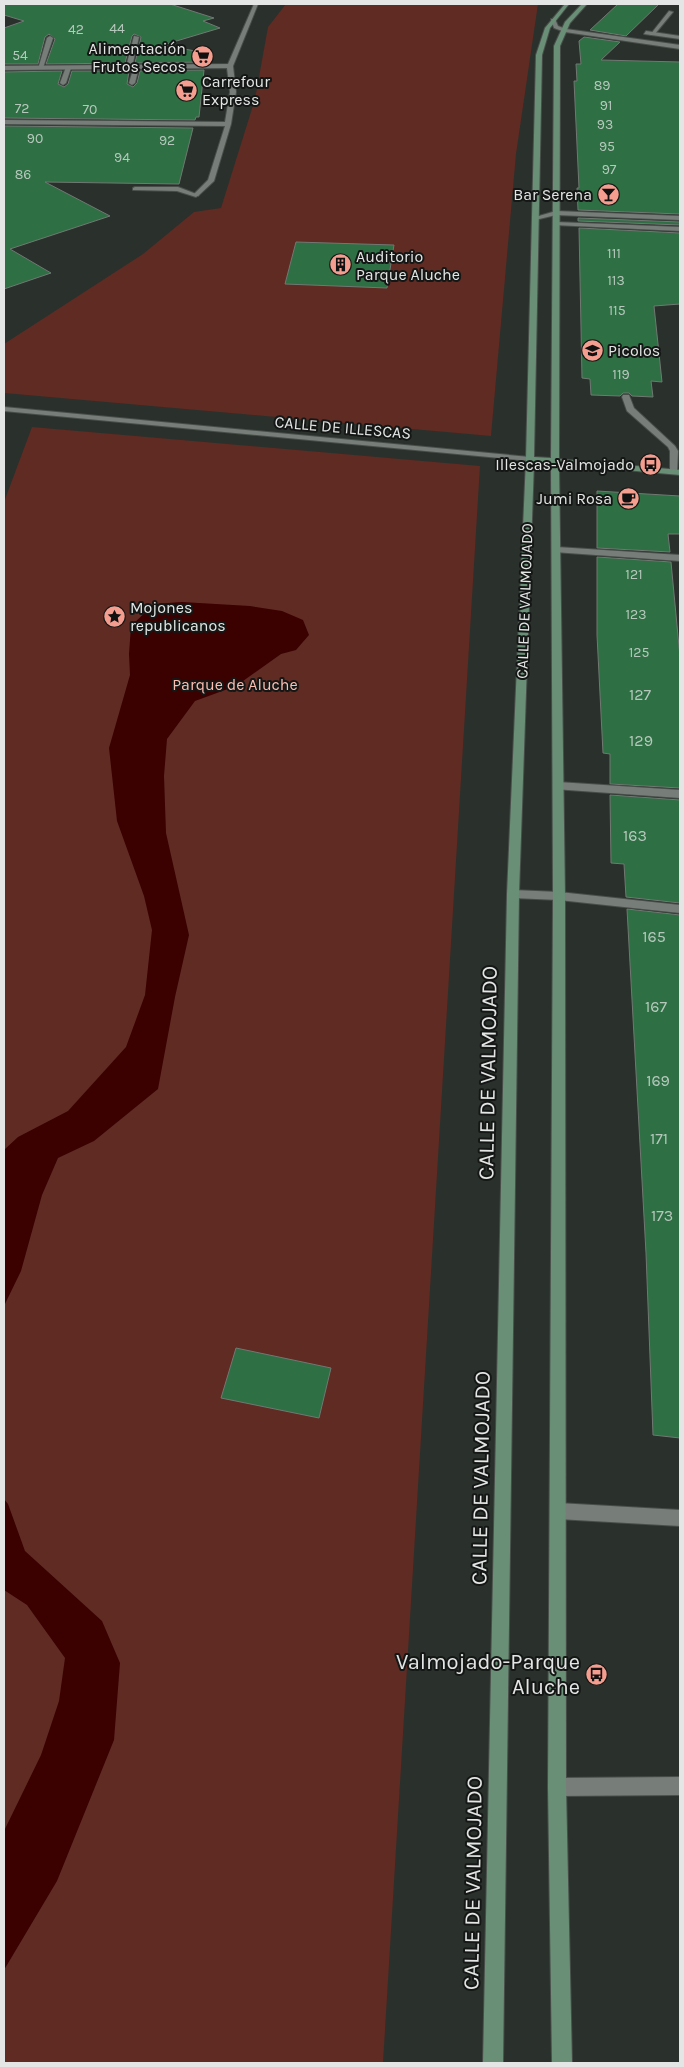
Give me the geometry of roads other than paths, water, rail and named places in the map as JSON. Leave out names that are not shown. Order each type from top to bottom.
[{"type":"street","points":[[135,189],[178,189],[196,195],[211,181],[228,124],[233,92],[230,66],[256,4]]},
{"type":"street","name":"CALLE DE VALMOJADO","points":[[493,2063],[513,894],[530,459],[539,55],[543,38],[553,20],[567,4]]},
{"type":"street","name":"CALLE DE VALMOJADO","points":[[562,2063],[556,1787],[559,896],[555,462],[557,46],[568,22],[585,4]]},
{"type":"street","points":[[652,34],[671,12]]},
{"type":"street","points":[[553,20],[556,27],[565,30],[680,47]]},
{"type":"street","points":[[568,22],[578,24]]},
{"type":"street","points":[[643,33],[680,38]]},
{"type":"street","points":[[129,67],[136,37]]},
{"type":"street","points":[[40,68],[50,38]]},
{"type":"street","points":[[4,68],[230,66]]},
{"type":"street","points":[[132,83],[136,67]]},
{"type":"street","points":[[63,83],[68,68]]},
{"type":"street","points":[[4,122],[228,124]]},
{"type":"street","points":[[535,218],[556,213],[680,218]]},
{"type":"street","points":[[556,224],[680,229]]},
{"type":"street","points":[[626,396],[627,405],[630,409],[674,450],[677,472]]},
{"type":"street","name":"CALLE DE ILLESCAS","points":[[4,410],[677,472]]},
{"type":"street","points":[[557,550],[680,558]]},
{"type":"street","points":[[558,786],[680,794]]},
{"type":"street","points":[[513,894],[559,896],[680,909]]},
{"type":"street","points":[[558,1511],[680,1518]]},
{"type":"street","points":[[556,1787],[680,1786]]},
{"type":"place","name":"Alimentación Frutos Secos","points":[[202,57]]},
{"type":"place","name":"Carrefour Express","points":[[186,90]]},
{"type":"place","name":"Bar Serena","points":[[608,194]]},
{"type":"place","name":"Auditorio Parque Aluche","points":[[340,265]]},
{"type":"place","name":"Picolos","points":[[592,350]]},
{"type":"place","name":"Illescas-Valmojado","points":[[650,464]]},
{"type":"place","name":"Jumi Rosa","points":[[628,498]]},
{"type":"place","name":"Mojones republicanos","points":[[114,616]]},
{"type":"place","name":"Valmojado-Parque Aluche","points":[[596,1674]]},
{"type":"park label","name":"Parque de Aluche","points":[[235,684]]}]
